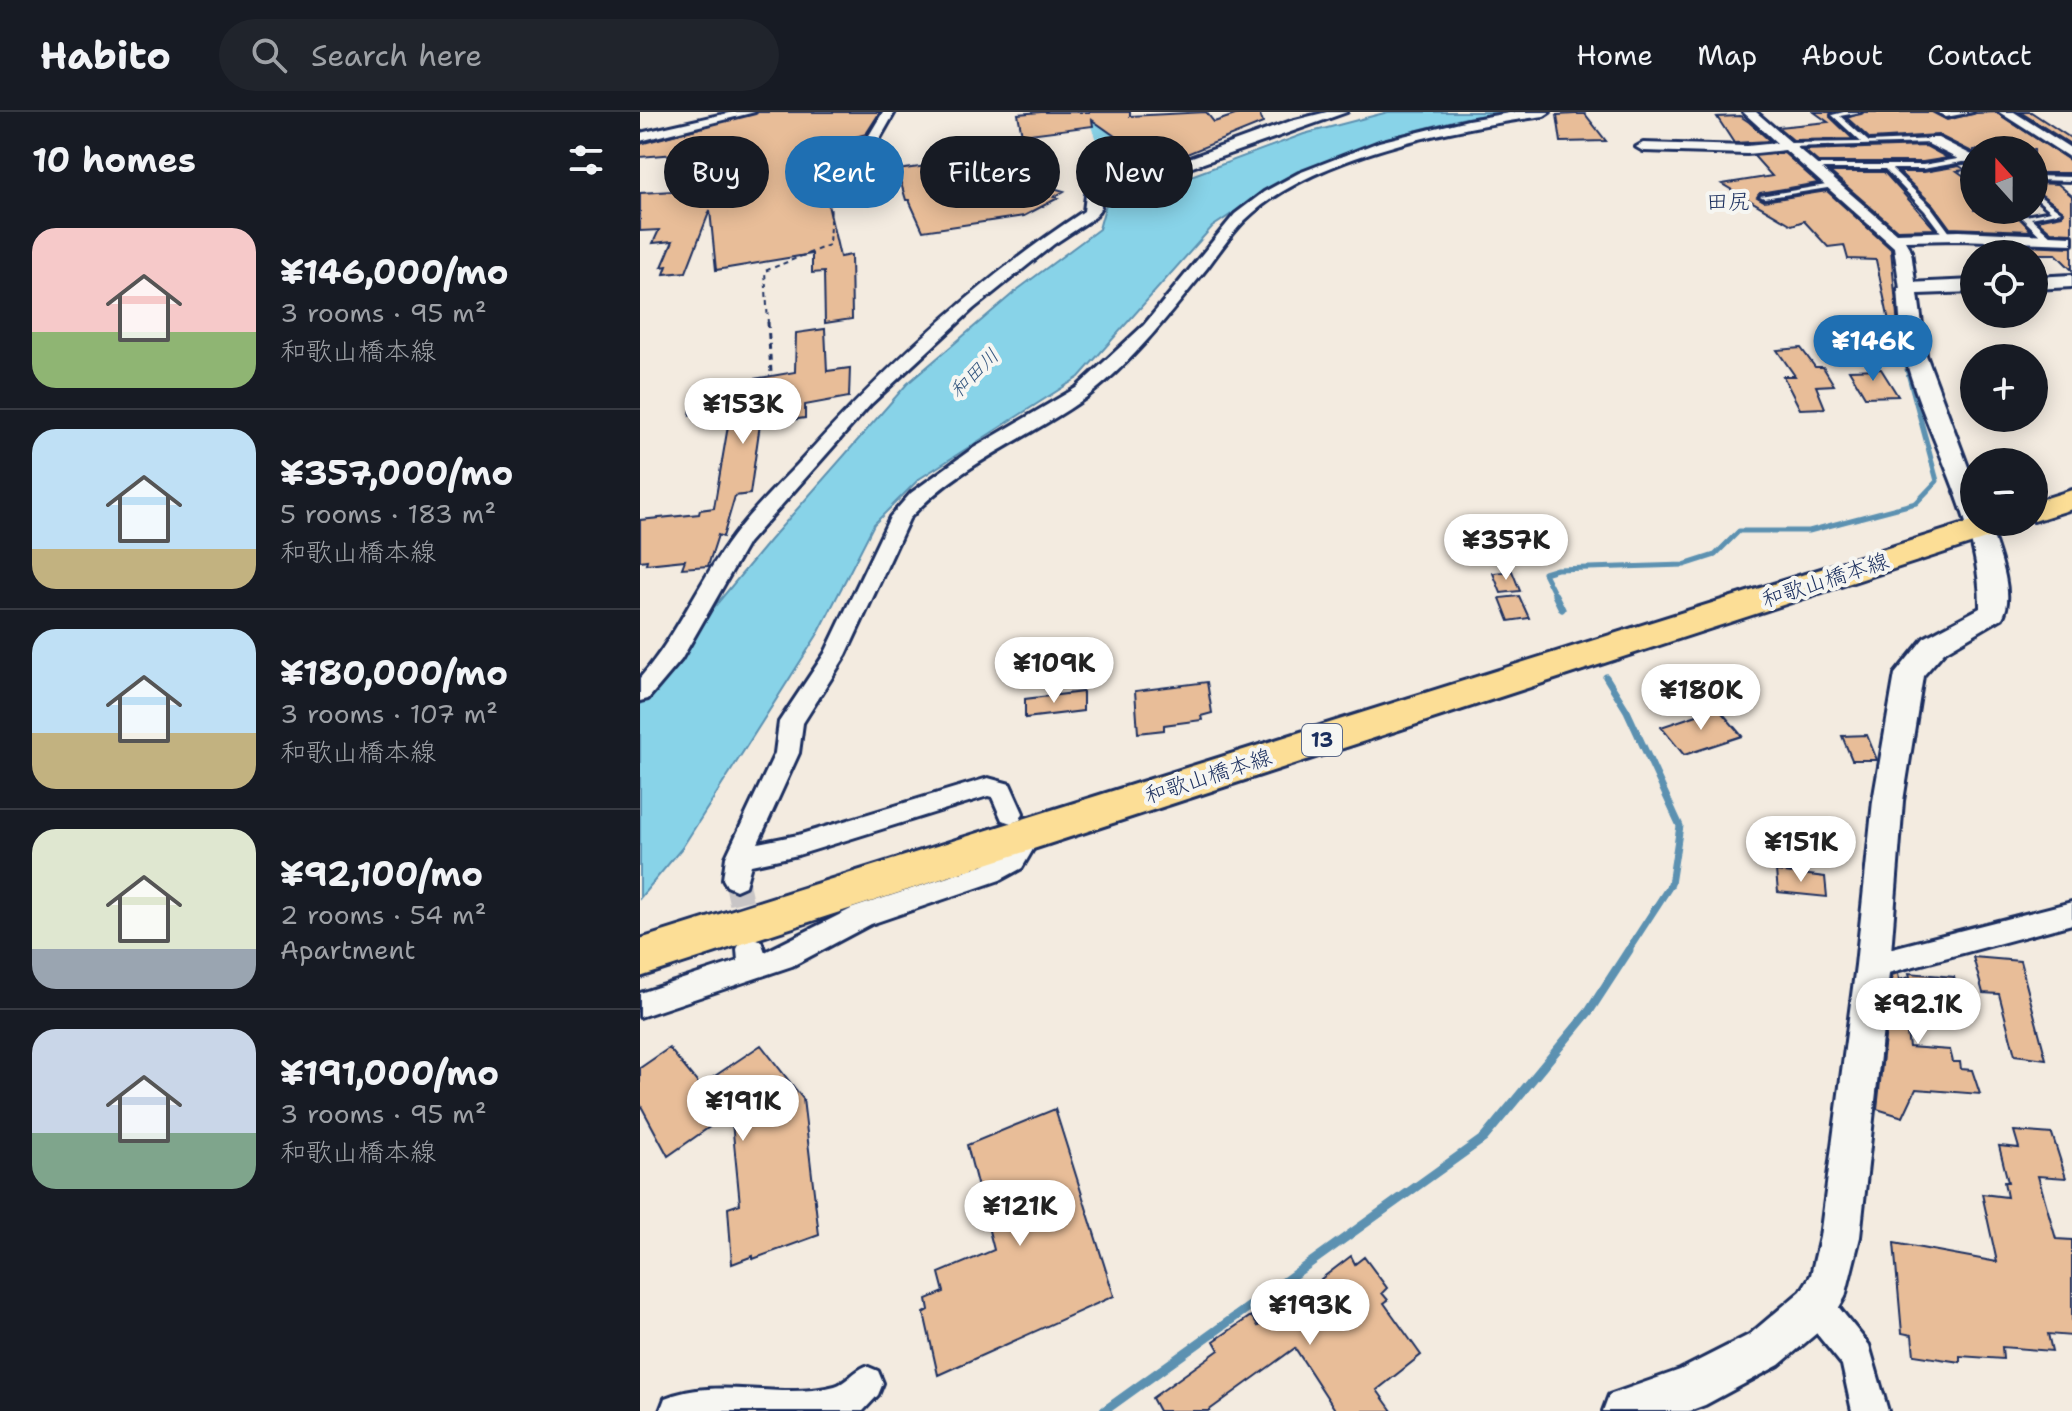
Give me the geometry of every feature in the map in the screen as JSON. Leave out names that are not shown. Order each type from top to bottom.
[{"type":"main road","points":[[2048,484],[2072,476]]},
{"type":"main road","points":[[2048,507],[2072,499]]},
{"type":"main road","name":"和歌山橋本線","points":[[640,931],[1015,825],[1960,524]]},
{"type":"main road","name":"和歌山橋本線","points":[[640,958],[1015,825]]},
{"type":"street","points":[[640,137],[749,112]]},
{"type":"street","points":[[875,136],[889,112]]},
{"type":"street","points":[[640,693],[673,655],[740,540],[865,400],[967,306],[1049,241],[1090,214],[1094,207],[1093,183],[1162,173],[1293,118],[1341,112]]},
{"type":"street","points":[[640,1005],[752,958],[782,958],[862,916],[991,873],[1013,861],[1022,846],[1001,791],[988,787],[798,845],[737,868],[787,753],[791,722],[835,655],[900,517],[918,497],[979,453],[1082,392],[1150,328],[1252,206],[1314,172],[1411,136],[1544,112]]},
{"type":"street","points":[[1749,112],[1814,167],[1904,251],[1915,355],[1960,468]]},
{"type":"street","points":[[2005,112],[2072,155]]},
{"type":"street","points":[[1933,141],[1960,154]]},
{"type":"street","points":[[1643,147],[1747,150],[1788,145]]},
{"type":"street","points":[[1893,238],[2072,240]]},
{"type":"street","points":[[2048,282],[2072,281]]},
{"type":"street","points":[[1908,289],[1960,287]]},
{"type":"street","points":[[1625,1411],[1687,1400],[1764,1350],[1816,1306],[1830,1282],[1840,1237],[1873,965],[1888,801],[1909,674],[1934,645],[1993,612],[1993,578],[1984,536]]},
{"type":"street","points":[[1873,965],[2072,913]]},
{"type":"street","points":[[1816,1306],[1857,1357],[1870,1411]]},
{"type":"street","points":[[678,1411],[717,1405],[792,1409],[847,1402],[866,1383]]},
{"type":"lane","points":[[1858,112],[1835,115],[1867,144]]},
{"type":"lane","points":[[1940,112],[1946,115],[1970,112]]},
{"type":"lane","points":[[1788,145],[1933,141]]},
{"type":"lane","points":[[1814,167],[1888,169],[1960,162]]},
{"type":"lane","points":[[1888,169],[1928,209],[1949,237]]},
{"type":"lane","points":[[2048,178],[2072,179]]},
{"type":"lane","points":[[1764,196],[1832,186]]},
{"type":"lane","points":[[2048,205],[2057,212],[2048,213]]},
{"type":"lane","points":[[2033,224],[2050,240]]},
{"type":"path","points":[[771,373],[765,271],[829,245],[831,208]]},
{"type":"water","name":"和田川","points":[[1388,112],[1503,112],[1383,139],[1286,178],[1212,227],[1079,377],[919,479],[874,524],[819,632],[682,848],[640,898],[640,696],[770,540],[907,384],[1017,290],[1099,229],[1105,208],[1193,208],[1193,175],[1304,134]]},
{"type":"building","points":[[758,112],[880,112],[866,134],[859,136],[785,136],[785,208],[829,208],[840,257],[851,255],[852,319],[825,323],[824,272],[812,273],[812,254],[716,270],[710,210],[686,272],[664,274],[667,266],[662,267],[673,241],[653,243],[659,230],[640,231],[640,193],[664,192],[664,208],[769,208],[769,136],[670,136]]},
{"type":"building","points":[[1130,112],[1130,116],[1206,112],[1214,122],[1244,112],[1259,112],[1263,123],[1193,152],[1193,136],[1115,136],[1092,120],[1093,126],[1022,135],[1018,114]]},
{"type":"building","points":[[1814,112],[1832,112],[1830,117],[1853,139],[1793,140],[1778,127],[1828,122]]},
{"type":"building","points":[[1864,112],[1932,112],[1947,120],[1996,112],[2032,136],[1960,136],[1960,146],[1938,135],[1870,139],[1847,118]]},
{"type":"building","points":[[2020,112],[2031,112],[2072,139],[2072,145]]},
{"type":"building","points":[[1585,114],[1606,141],[1561,142],[1557,115]]},
{"type":"building","points":[[1740,116],[1770,141],[1734,143],[1717,117]]},
{"type":"building","points":[[664,137],[664,155],[640,157],[640,144]]},
{"type":"building","points":[[1926,146],[1948,158],[1923,162],[1818,162],[1804,150]]},
{"type":"building","points":[[2048,146],[2072,162],[2072,173],[2048,173]]},
{"type":"building","points":[[1784,153],[1818,183],[1760,193],[1757,197],[1764,201],[1827,191],[1891,249],[1899,339],[1893,340],[1876,260],[1848,259],[1844,245],[1828,247],[1804,221],[1792,225],[1722,184],[1772,176],[1754,156]]},
{"type":"building","points":[[920,167],[920,208],[1039,208],[1024,216],[923,231],[909,200],[906,200],[904,169]]},
{"type":"building","points":[[1960,167],[1957,171],[1960,173],[1960,224],[2025,224],[2031,231],[1950,228],[1933,205],[1899,172]]},
{"type":"building","points":[[1830,172],[1884,172],[1935,229],[1897,230]]},
{"type":"building","points":[[2048,184],[2058,184],[2072,196],[2072,233],[2051,232],[2042,224],[2048,224],[2048,218],[2064,212],[2048,200]]},
{"type":"building","points":[[2048,246],[2072,247],[2072,270],[2056,254],[2048,254]]},
{"type":"building","points":[[825,329],[827,371],[850,368],[849,397],[805,405],[805,418],[760,424],[750,494],[735,496],[723,537],[718,535],[708,566],[682,568],[685,560],[646,564],[647,560],[640,561],[640,520],[699,514],[700,510],[714,508],[728,426],[723,427],[723,415],[698,418],[698,414],[690,415],[695,389],[795,372],[796,333]]},
{"type":"building","points":[[1801,348],[1815,367],[1823,367],[1834,385],[1816,386],[1825,408],[1800,409],[1783,376],[1795,376],[1777,350]]},
{"type":"building","points":[[1881,369],[1898,396],[1865,397],[1849,370]]},
{"type":"building","points":[[1512,571],[1520,591],[1501,593],[1493,573]]},
{"type":"building","points":[[1519,596],[1529,618],[1509,621],[1500,598]]},
{"type":"building","points":[[1207,682],[1212,713],[1201,716],[1202,720],[1164,725],[1164,730],[1138,733],[1135,691]]},
{"type":"building","points":[[1083,692],[1083,711],[1025,718],[1025,699]]},
{"type":"building","points":[[1718,708],[1742,736],[1684,755],[1661,727]]},
{"type":"building","points":[[1867,735],[1877,760],[1852,760],[1842,736]]},
{"type":"building","points":[[1776,871],[1825,877],[1827,897],[1778,892]]},
{"type":"building","points":[[1973,957],[2020,961],[2046,1059],[2015,1055],[1999,994],[1983,993]]},
{"type":"building","points":[[1898,973],[1899,980],[1910,977],[1909,973],[1954,977],[1961,1011],[1903,1006],[1909,1047],[1950,1050],[1953,1062],[1960,1062],[1961,1069],[1972,1070],[1980,1094],[1916,1089],[1903,1117],[1877,1109],[1892,975]]},
{"type":"building","points":[[761,1045],[803,1099],[819,1235],[732,1264],[728,1208],[740,1204],[731,1112],[668,1156],[640,1104],[640,1068],[669,1048],[700,1086]]},
{"type":"building","points":[[1055,1109],[1114,1296],[938,1375],[924,1313],[929,1310],[927,1299],[944,1292],[939,1273],[994,1250],[967,1145]]},
{"type":"building","points":[[2014,1131],[2052,1134],[2066,1178],[2038,1176],[2056,1239],[2072,1240],[2072,1336],[2048,1334],[2052,1351],[2002,1347],[2003,1359],[1960,1356],[1960,1362],[1914,1355],[1912,1335],[1902,1333],[1894,1243],[1997,1262],[1982,1194],[2007,1197],[2004,1182],[2008,1182],[1999,1146],[2019,1148]]},
{"type":"building","points":[[1351,1256],[1355,1264],[1364,1257],[1387,1288],[1382,1293],[1388,1300],[1384,1303],[1421,1355],[1377,1390],[1392,1411],[1336,1411],[1295,1348],[1208,1411],[1159,1411],[1152,1398],[1219,1350],[1214,1341],[1251,1316],[1258,1326],[1323,1282],[1321,1279]]},
{"type":"waterway","points":[[1097,112],[1140,228]]},
{"type":"waterway","points":[[1562,609],[1544,573],[1557,569],[1684,565],[1715,555],[1739,531],[1809,531],[1916,503],[1937,481],[1897,332]]},
{"type":"waterway","points":[[1606,677],[1627,711],[1680,826],[1671,884],[1627,952]]},
{"type":"waterway","points":[[1104,1411],[1484,1138],[1590,1010],[1629,950]]},
{"type":"tunnel","points":[[736,879],[749,939]]},
{"type":"district","name":"田尻","points":[[1728,201]]}]
